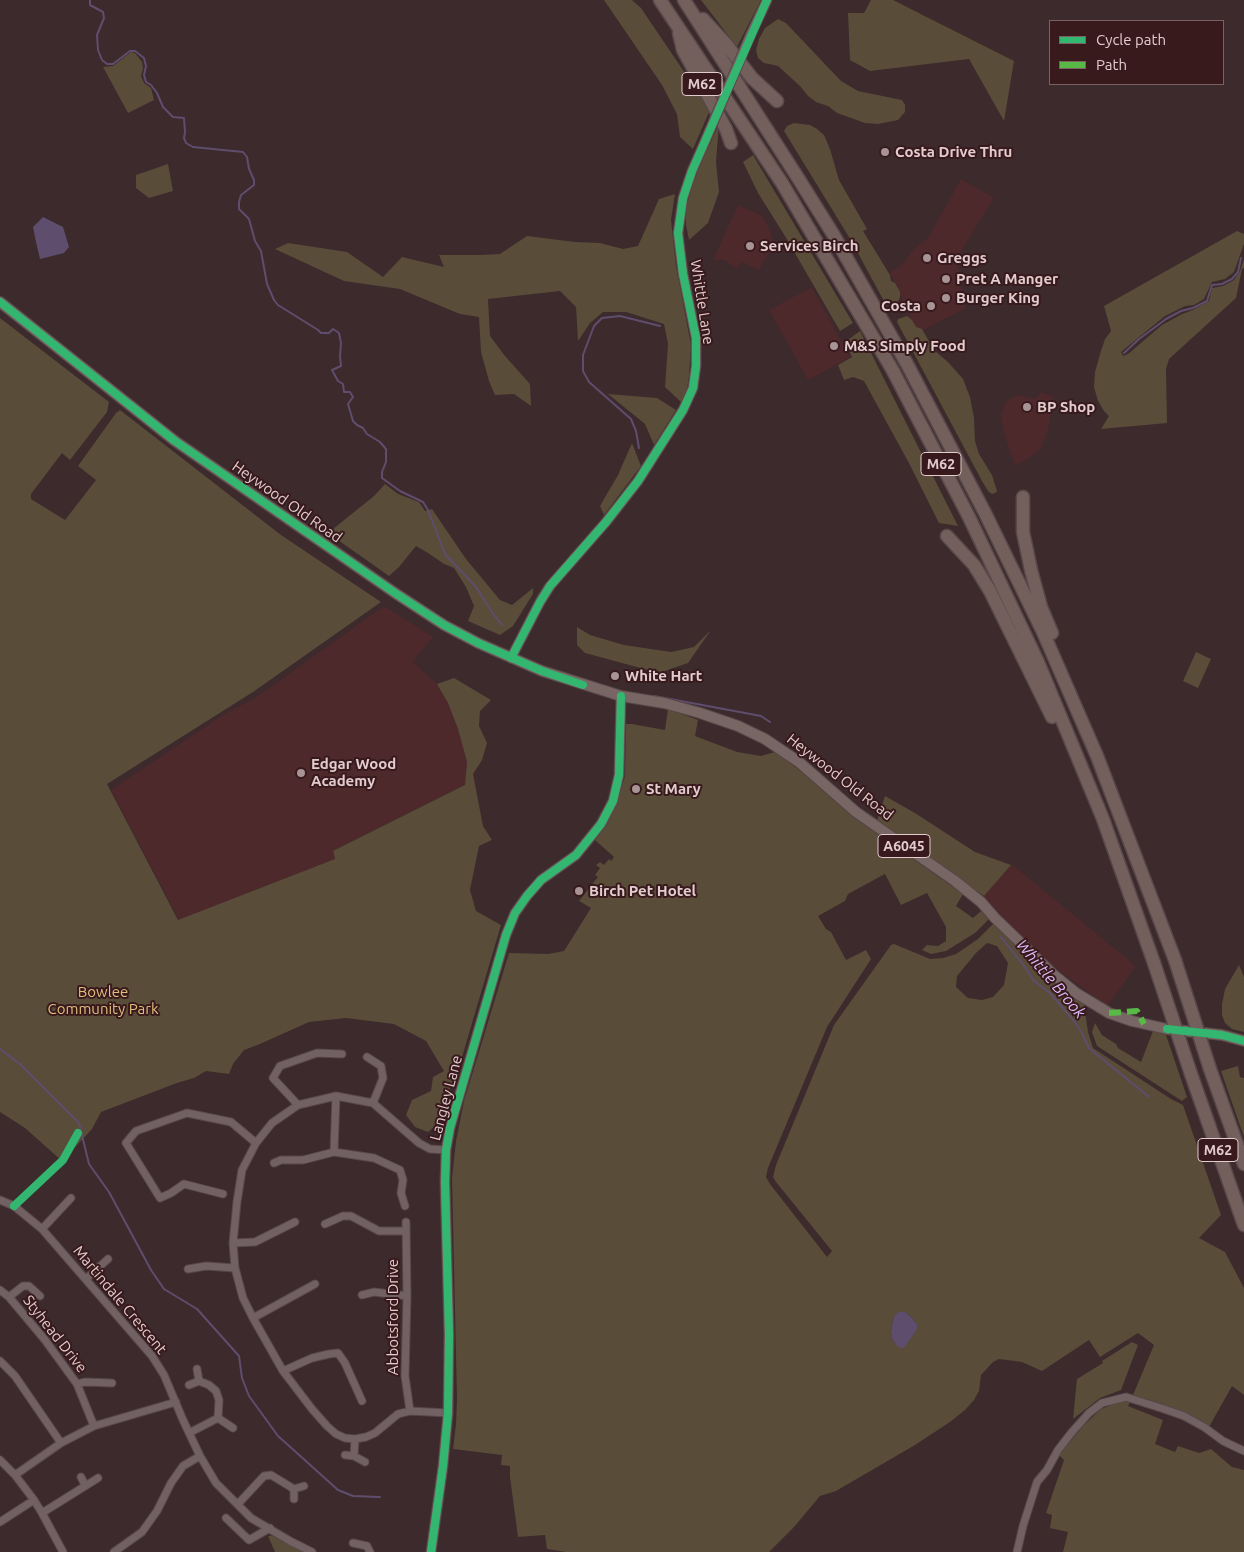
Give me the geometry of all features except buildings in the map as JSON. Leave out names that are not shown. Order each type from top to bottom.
[{"type":"highway","name":"M62","points":[[660,0],[782,183],[892,370],[969,517],[1038,662],[1103,820],[1244,1225]]},
{"type":"highway","name":"M62","points":[[685,0],[726,44],[752,78],[777,101]]},
{"type":"highway","name":"M62","points":[[685,0],[833,234],[907,364],[997,538],[1043,632],[1097,756],[1175,960],[1210,1069],[1244,1164]]},
{"type":"highway","name":"M62","points":[[677,24],[683,50],[726,129],[731,143]]},
{"type":"highway","name":"M62","points":[[1023,497],[1023,532],[1041,607],[1083,707],[1097,756]]},
{"type":"highway","name":"M62","points":[[947,536],[974,566],[990,591],[1103,820]]},
{"type":"main road","name":"Heywood Old Road","points":[[0,302],[179,443],[394,593],[444,625],[511,658],[561,678],[621,696],[664,702],[738,726],[765,739],[799,762],[856,812],[955,881],[981,902],[994,918],[1055,976],[1076,993],[1118,1016],[1144,1024],[1167,1029],[1222,1035],[1243,1041]]},
{"type":"street","name":"Whittle Lane","points":[[511,658],[550,586],[606,522],[638,481],[683,410],[693,388],[696,366],[696,338],[683,274],[678,233],[683,198],[692,171],[767,0]]},
{"type":"street","name":"Langley Lane","points":[[431,1552],[448,1413],[449,1335],[445,1182],[446,1150],[450,1128],[506,935],[515,913],[541,880],[576,855],[601,824],[613,801],[619,775],[621,696]]},
{"type":"street","points":[[298,1105],[273,1078],[280,1066],[317,1053],[342,1054]]},
{"type":"street","points":[[367,1057],[381,1066],[383,1078],[373,1103]]},
{"type":"street","points":[[446,1150],[430,1149],[419,1143],[373,1103],[336,1096],[298,1105],[272,1123],[256,1143],[242,1170],[236,1202],[233,1243],[235,1268],[243,1298],[253,1318],[283,1371],[327,1426],[336,1434],[345,1438],[366,1437],[375,1433],[398,1414],[410,1411],[448,1413]]},
{"type":"street","points":[[334,1152],[336,1096]]},
{"type":"street","points":[[223,1194],[184,1184],[172,1193],[160,1198],[126,1143],[136,1131],[187,1113],[231,1122],[256,1143]]},
{"type":"street","points":[[274,1163],[281,1160],[303,1160],[334,1152],[374,1158],[400,1170],[403,1180],[401,1193],[405,1206]]},
{"type":"street","points":[[42,1229],[66,1209],[71,1198]]},
{"type":"street","name":"Martindale Crescent","points":[[0,1200],[14,1206],[42,1229],[152,1356],[164,1375],[200,1456],[216,1483],[252,1518],[312,1552]]},
{"type":"street","points":[[325,1224],[344,1216],[351,1216],[379,1231],[406,1231]]},
{"type":"street","points":[[233,1243],[255,1242],[295,1222]]},
{"type":"street","name":"Abbotsford Drive","points":[[406,1222],[405,1376],[410,1411]]},
{"type":"street","points":[[86,1280],[101,1271],[108,1259]]},
{"type":"street","points":[[188,1269],[206,1266],[235,1268]]},
{"type":"street","points":[[253,1318],[315,1284]]},
{"type":"street","points":[[9,1297],[23,1286],[30,1286],[40,1296]]},
{"type":"street","name":"Styhead Drive","points":[[0,1290],[9,1297],[45,1340],[77,1384],[94,1426]]},
{"type":"street","points":[[362,1295],[374,1292],[407,1296]]},
{"type":"street","points":[[283,1371],[312,1358],[338,1353],[345,1362],[362,1401]]},
{"type":"street","points":[[0,1361],[15,1376],[61,1443]]},
{"type":"street","points":[[198,1368],[199,1381]]},
{"type":"street","points":[[189,1385],[199,1381],[209,1385],[216,1391],[219,1400],[218,1418]]},
{"type":"street","points":[[77,1384],[112,1383]]},
{"type":"street","points":[[1017,1552],[1037,1482],[1072,1432],[1089,1413],[1102,1404],[1126,1397],[1164,1409],[1184,1416],[1244,1451]]},
{"type":"street","points":[[14,1475],[61,1443],[94,1426],[176,1402]]},
{"type":"street","points":[[218,1418],[233,1428]]},
{"type":"street","points":[[189,1433],[218,1418]]},
{"type":"street","points":[[354,1456],[355,1439]]},
{"type":"street","points":[[345,1455],[354,1456],[364,1462]]},
{"type":"street","points":[[114,1552],[142,1532],[157,1511],[171,1483],[183,1466],[200,1456]]},
{"type":"street","points":[[0,1460],[34,1500],[63,1552]]},
{"type":"street","points":[[238,1504],[264,1476],[271,1475],[294,1489],[304,1486]]},
{"type":"street","points":[[81,1476],[85,1485]]},
{"type":"street","points":[[42,1513],[98,1478]]},
{"type":"street","points":[[294,1489],[294,1499]]},
{"type":"street","points":[[0,1522],[34,1500]]},
{"type":"street","points":[[226,1518],[249,1540],[270,1528]]},
{"type":"street","points":[[353,1543],[367,1546],[370,1552]]},
{"type":"shaded area","points":[[961,179],[994,198],[956,259],[962,293],[959,295],[966,308],[917,333],[890,272],[902,265],[913,250],[928,238]]},
{"type":"shaded area","points":[[738,205],[763,216],[772,236],[773,246],[759,270],[742,262],[737,269],[724,260],[713,260]]},
{"type":"shaded area","points":[[43,217],[63,227],[69,247],[64,253],[40,259],[33,227]]},
{"type":"shaded area","points":[[812,287],[850,357],[808,380],[769,310]]},
{"type":"shaded area","points":[[1041,392],[1054,397],[1049,426],[1041,450],[1015,466],[1004,433],[1001,415],[1006,401],[1018,395],[1036,399]]},
{"type":"shaded area","name":"Edgar Wood Academy","points":[[384,606],[433,637],[413,662],[437,684],[448,703],[458,729],[467,762],[465,785],[333,851],[335,859],[179,920],[111,790],[226,713],[255,698]]},
{"type":"shaded area","points":[[1011,865],[1136,966],[1107,1006],[1042,958],[984,896]]},
{"type":"shaded area","points":[[899,1312],[905,1312],[917,1324],[917,1329],[904,1348],[896,1345],[892,1339],[891,1331],[894,1316]]},
{"type":"green space","points":[[604,0],[632,0],[641,8],[710,110],[693,149],[680,137],[677,114],[662,85]]},
{"type":"green space","points":[[701,0],[761,0],[737,47]]},
{"type":"green space","points":[[871,0],[893,0],[1014,61],[1004,121],[969,59],[870,71],[850,60],[848,13],[864,13]]},
{"type":"green space","points":[[778,19],[786,23],[841,81],[858,91],[902,100],[905,105],[905,112],[898,120],[878,124],[865,123],[837,113],[828,106],[816,102],[778,66],[764,63],[758,58],[756,50],[759,39],[765,28]]},
{"type":"green space","points":[[131,52],[135,53],[142,62],[141,76],[144,83],[151,88],[154,100],[128,113],[103,67],[113,66]]},
{"type":"green space","points":[[794,123],[810,125],[824,135],[839,180],[867,229],[863,231],[890,275],[891,281],[895,283],[900,292],[898,302],[892,306],[886,305],[852,242],[784,131],[787,126]]},
{"type":"green space","points":[[719,124],[716,162],[719,192],[708,223],[689,240],[686,225],[686,209],[691,189]]},
{"type":"green space","points":[[753,155],[853,323],[840,331],[758,193],[743,162]]},
{"type":"green space","points":[[168,164],[173,191],[149,198],[136,188],[136,175]]},
{"type":"green space","points":[[675,194],[671,220],[676,266],[691,345],[687,390],[682,403],[665,387],[668,344],[664,324],[626,312],[603,312],[590,323],[578,341],[576,307],[560,291],[488,299],[490,336],[530,384],[531,406],[514,394],[495,395],[481,352],[479,317],[460,314],[400,289],[344,281],[275,249],[288,243],[347,252],[383,277],[402,257],[444,267],[439,255],[500,254],[527,236],[600,243],[623,249],[638,246],[659,199]]},
{"type":"green space","points":[[1237,231],[1244,234],[1244,244],[1234,272],[1225,279],[1212,282],[1204,299],[1194,305],[1185,306],[1165,316],[1121,352],[1123,356],[1128,354],[1162,325],[1209,301],[1212,288],[1223,286],[1234,280],[1240,271],[1244,259],[1244,268],[1242,269],[1236,298],[1169,359],[1166,369],[1167,423],[1101,429],[1109,416],[1098,401],[1094,387],[1095,372],[1100,354],[1105,339],[1111,331],[1104,306]]},
{"type":"green space","points":[[907,316],[916,327],[922,329],[934,350],[963,379],[970,397],[974,418],[975,441],[979,454],[992,475],[997,491],[995,493],[992,494],[988,491],[982,481],[897,322],[898,319]]},
{"type":"green space","name":"Bowlee Community Park","points":[[0,318],[109,402],[107,412],[70,460],[62,453],[31,494],[31,499],[65,520],[96,480],[78,466],[120,410],[281,535],[381,602],[253,692],[107,784],[178,920],[335,859],[333,851],[465,785],[467,762],[458,729],[448,703],[437,684],[454,678],[491,700],[480,711],[479,726],[487,743],[482,760],[473,774],[483,826],[492,840],[479,846],[470,890],[476,911],[501,925],[460,1064],[435,1126],[428,1132],[415,1127],[406,1115],[412,1100],[431,1091],[433,1077],[444,1071],[426,1041],[394,1024],[346,1018],[309,1022],[244,1050],[233,1064],[229,1074],[206,1071],[194,1078],[101,1112],[92,1129],[62,1161],[25,1128],[0,1112]]},
{"type":"green space","points":[[860,331],[958,526],[939,523],[864,381],[853,377],[844,380],[838,365],[852,357],[845,342]]},
{"type":"green space","points":[[608,394],[657,398],[676,410],[654,445],[645,424]]},
{"type":"green space","points":[[632,443],[641,466],[604,515],[600,506],[618,475]]},
{"type":"green space","points":[[385,484],[398,494],[419,502],[425,511],[432,509],[466,559],[500,600],[512,605],[533,588],[533,594],[513,626],[500,635],[468,621],[474,606],[466,587],[454,568],[444,564],[416,546],[389,576],[328,533],[374,496]]},
{"type":"green space","points":[[577,627],[590,635],[624,645],[671,652],[694,647],[711,630],[688,663],[659,673],[585,653],[577,645]]},
{"type":"green space","points":[[1196,652],[1211,659],[1198,688],[1183,681]]},
{"type":"green space","points":[[668,709],[698,720],[695,736],[737,752],[761,756],[775,752],[798,769],[853,817],[963,894],[956,906],[973,918],[981,911],[989,919],[975,933],[946,951],[931,954],[922,950],[927,945],[938,946],[946,941],[946,927],[927,893],[901,905],[885,874],[848,894],[845,901],[818,916],[826,929],[831,932],[846,960],[866,950],[871,959],[827,1027],[768,1168],[766,1177],[770,1184],[827,1257],[832,1251],[773,1177],[776,1165],[834,1025],[891,945],[894,944],[930,959],[943,958],[956,954],[978,939],[994,923],[1049,978],[1084,1004],[1088,1032],[1093,1048],[1183,1105],[1221,1215],[1199,1238],[1225,1252],[1244,1288],[1244,1395],[1232,1386],[1209,1427],[1162,1404],[1133,1395],[1154,1345],[1138,1333],[1100,1357],[1089,1340],[1042,1371],[1022,1362],[999,1359],[993,1362],[981,1375],[979,1391],[965,1410],[915,1445],[836,1491],[820,1496],[794,1527],[769,1552],[566,1552],[547,1549],[545,1535],[518,1537],[510,1466],[501,1465],[502,1455],[453,1449],[457,1399],[452,1178],[456,1141],[464,1101],[509,953],[548,954],[564,951],[591,908],[579,901],[598,877],[595,875],[600,868],[596,865],[600,862],[604,865],[609,859],[611,861],[614,857],[595,840],[606,826],[617,802],[625,776],[626,724],[665,730]],"holes":[[[987,943],[997,946],[1008,963],[1004,985],[993,997],[982,1000],[968,998],[956,987],[957,976]],[[905,1312],[917,1324],[917,1329],[896,1345],[892,1339],[891,1331],[894,1316]]]},
{"type":"green space","points":[[885,796],[975,852],[1011,865],[984,896],[877,821]]},
{"type":"green space","points":[[1239,965],[1244,977],[1244,1032],[1232,1029],[1225,1023],[1222,1015],[1225,989]]},
{"type":"green space","points":[[1095,1023],[1102,1035],[1116,1044],[1118,1048],[1141,1062],[1153,1031],[1165,1032],[1187,1097],[1182,1101],[1097,1046],[1092,1032]]},
{"type":"green space","points":[[1238,1066],[1240,1077],[1244,1078],[1244,1137],[1221,1071]]},
{"type":"green space","points":[[1132,1342],[1138,1345],[1121,1390],[1100,1398],[1073,1419],[1077,1379]]},
{"type":"green space","points":[[1131,1401],[1128,1406],[1163,1420],[1155,1444],[1175,1452],[1178,1446],[1199,1453],[1211,1449],[1232,1467],[1244,1470],[1244,1552],[1063,1552],[1068,1532],[1050,1528],[1052,1515],[1046,1513],[1064,1460],[1059,1455],[1083,1426],[1101,1409],[1119,1402]]},
{"type":"green space","points":[[276,1535],[308,1552],[275,1552],[268,1536]]},
{"type":"waterway","name":"Whittle Brook","points":[[90,0],[90,5],[103,12],[104,18],[97,35],[98,50],[102,60],[107,64],[113,64],[130,51],[135,51],[144,58],[146,82],[157,93],[163,107],[173,117],[184,118],[184,138],[186,143],[193,147],[243,152],[247,157],[254,185],[241,195],[239,209],[249,219],[255,241],[261,251],[267,284],[274,300],[278,305],[321,333],[329,333],[333,329],[339,333],[341,366],[332,370],[338,381],[343,384],[344,392],[350,392],[353,397],[348,404],[353,421],[386,449],[386,462],[382,478],[400,491],[423,502],[445,554],[476,587],[502,625]]},
{"type":"waterway","points":[[1124,353],[1166,319],[1207,301],[1212,285],[1222,284],[1232,279],[1238,272],[1241,258]]},
{"type":"waterway","points":[[639,448],[636,431],[631,419],[589,382],[583,371],[583,355],[594,326],[602,318],[620,316],[660,326]]},
{"type":"waterway","name":"Whittle Brook","points":[[654,696],[761,716],[770,722]]},
{"type":"waterway","name":"Whittle Brook","points":[[1001,937],[1034,981],[1049,992],[1074,1021],[1089,1048],[1149,1097]]},
{"type":"waterway","points":[[0,1049],[20,1064],[79,1123],[89,1164],[109,1192],[151,1270],[164,1289],[197,1309],[239,1356],[242,1378],[249,1396],[278,1436],[338,1490],[353,1496],[380,1497]]},
{"type":"marked path","points":[[1109,1013],[1137,1011],[1144,1024]]},
{"type":"cycle path","points":[[511,658],[550,586],[606,522],[638,481],[683,410],[693,388],[696,366],[696,338],[683,274],[678,233],[683,198],[692,171],[767,0]]},
{"type":"cycle path","points":[[0,302],[175,441],[395,593],[444,625],[478,643],[542,671],[583,685]]},
{"type":"cycle path","points":[[431,1552],[448,1413],[449,1335],[445,1182],[446,1150],[450,1128],[506,935],[515,913],[541,880],[576,855],[601,824],[613,801],[619,775],[621,696]]},
{"type":"cycle path","points":[[1167,1029],[1222,1035],[1244,1041]]},
{"type":"cycle path","points":[[14,1206],[63,1160],[78,1133]]},
{"type":"place","name":"Costa Drive Thru","points":[[885,152]]},
{"type":"place","name":"Services Birch","points":[[750,246]]},
{"type":"place","name":"Greggs","points":[[927,258]]},
{"type":"place","name":"Pret A Manger","points":[[946,279]]},
{"type":"place","name":"Burger King","points":[[946,298]]},
{"type":"place","name":"Costa","points":[[931,306]]},
{"type":"place","name":"M&S Simply Food","points":[[834,346]]},
{"type":"place","name":"BP Shop","points":[[1027,407]]},
{"type":"place","name":"White Hart","points":[[615,676]]},
{"type":"place","name":"Edgar Wood Academy","points":[[301,773]]},
{"type":"place","name":"St Mary","points":[[636,789]]},
{"type":"place","name":"Birch Pet Hotel","points":[[579,891]]}]
